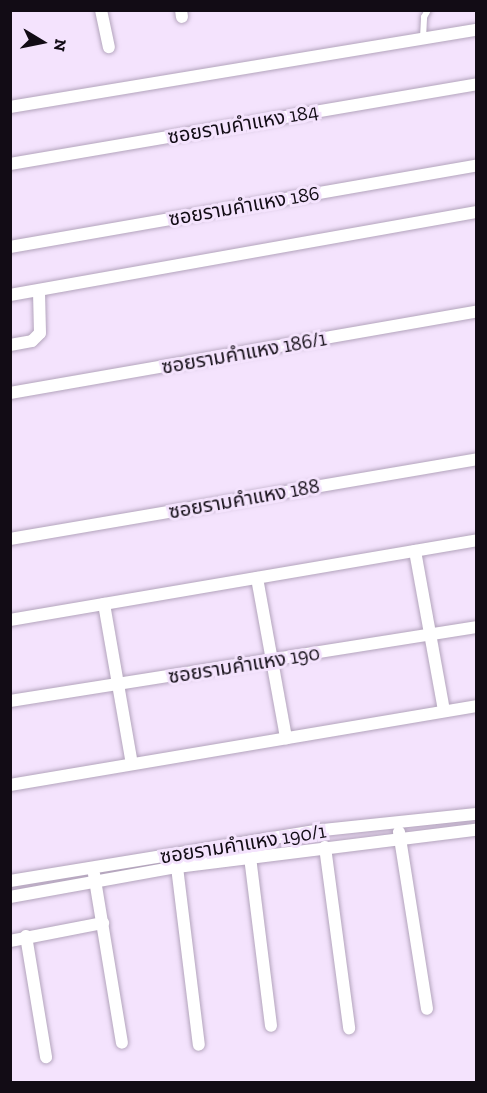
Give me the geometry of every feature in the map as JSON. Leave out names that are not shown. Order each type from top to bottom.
[{"type":"street","points":[[101,10],[109,46]]},
{"type":"street","points":[[10,107],[477,30]]},
{"type":"street","name":"ซอยรามคำแหง 184","points":[[10,164],[477,84]]},
{"type":"street","name":"ซอยรามคำแหง 186","points":[[10,247],[477,166]]},
{"type":"street","points":[[10,295],[39,292],[477,212]]},
{"type":"street","points":[[10,345],[32,341],[40,333],[39,292]]},
{"type":"street","name":"ซอยรามคำแหง 186/1","points":[[10,393],[477,312]]},
{"type":"street","name":"ซอยรามคำแหง 188","points":[[10,539],[477,459]]},
{"type":"street","points":[[10,620],[477,540]]},
{"type":"street","points":[[415,551],[444,710]]},
{"type":"street","points":[[257,578],[286,738]]},
{"type":"street","points":[[104,604],[132,764]]},
{"type":"street","name":"ซอยรามคำแหง 190","points":[[10,701],[477,627]]},
{"type":"street","points":[[10,785],[477,706]]},
{"type":"street","name":"ซอยรามคำแหง 190/1","points":[[10,881],[323,830],[477,814]]},
{"type":"street","points":[[397,824],[428,1009]]},
{"type":"street","name":"ซอยรามคำแหง 190/1","points":[[10,897],[177,867],[477,830]]},
{"type":"street","points":[[325,848],[349,1028]]},
{"type":"street","points":[[250,858],[271,1026]]},
{"type":"street","points":[[93,867],[122,1043]]},
{"type":"street","points":[[177,867],[199,1046]]},
{"type":"street","points":[[10,941],[26,936],[103,923]]},
{"type":"street","points":[[26,936],[46,1057]]},
{"type":"lane","points":[[423,39],[424,17],[428,10]]}]
